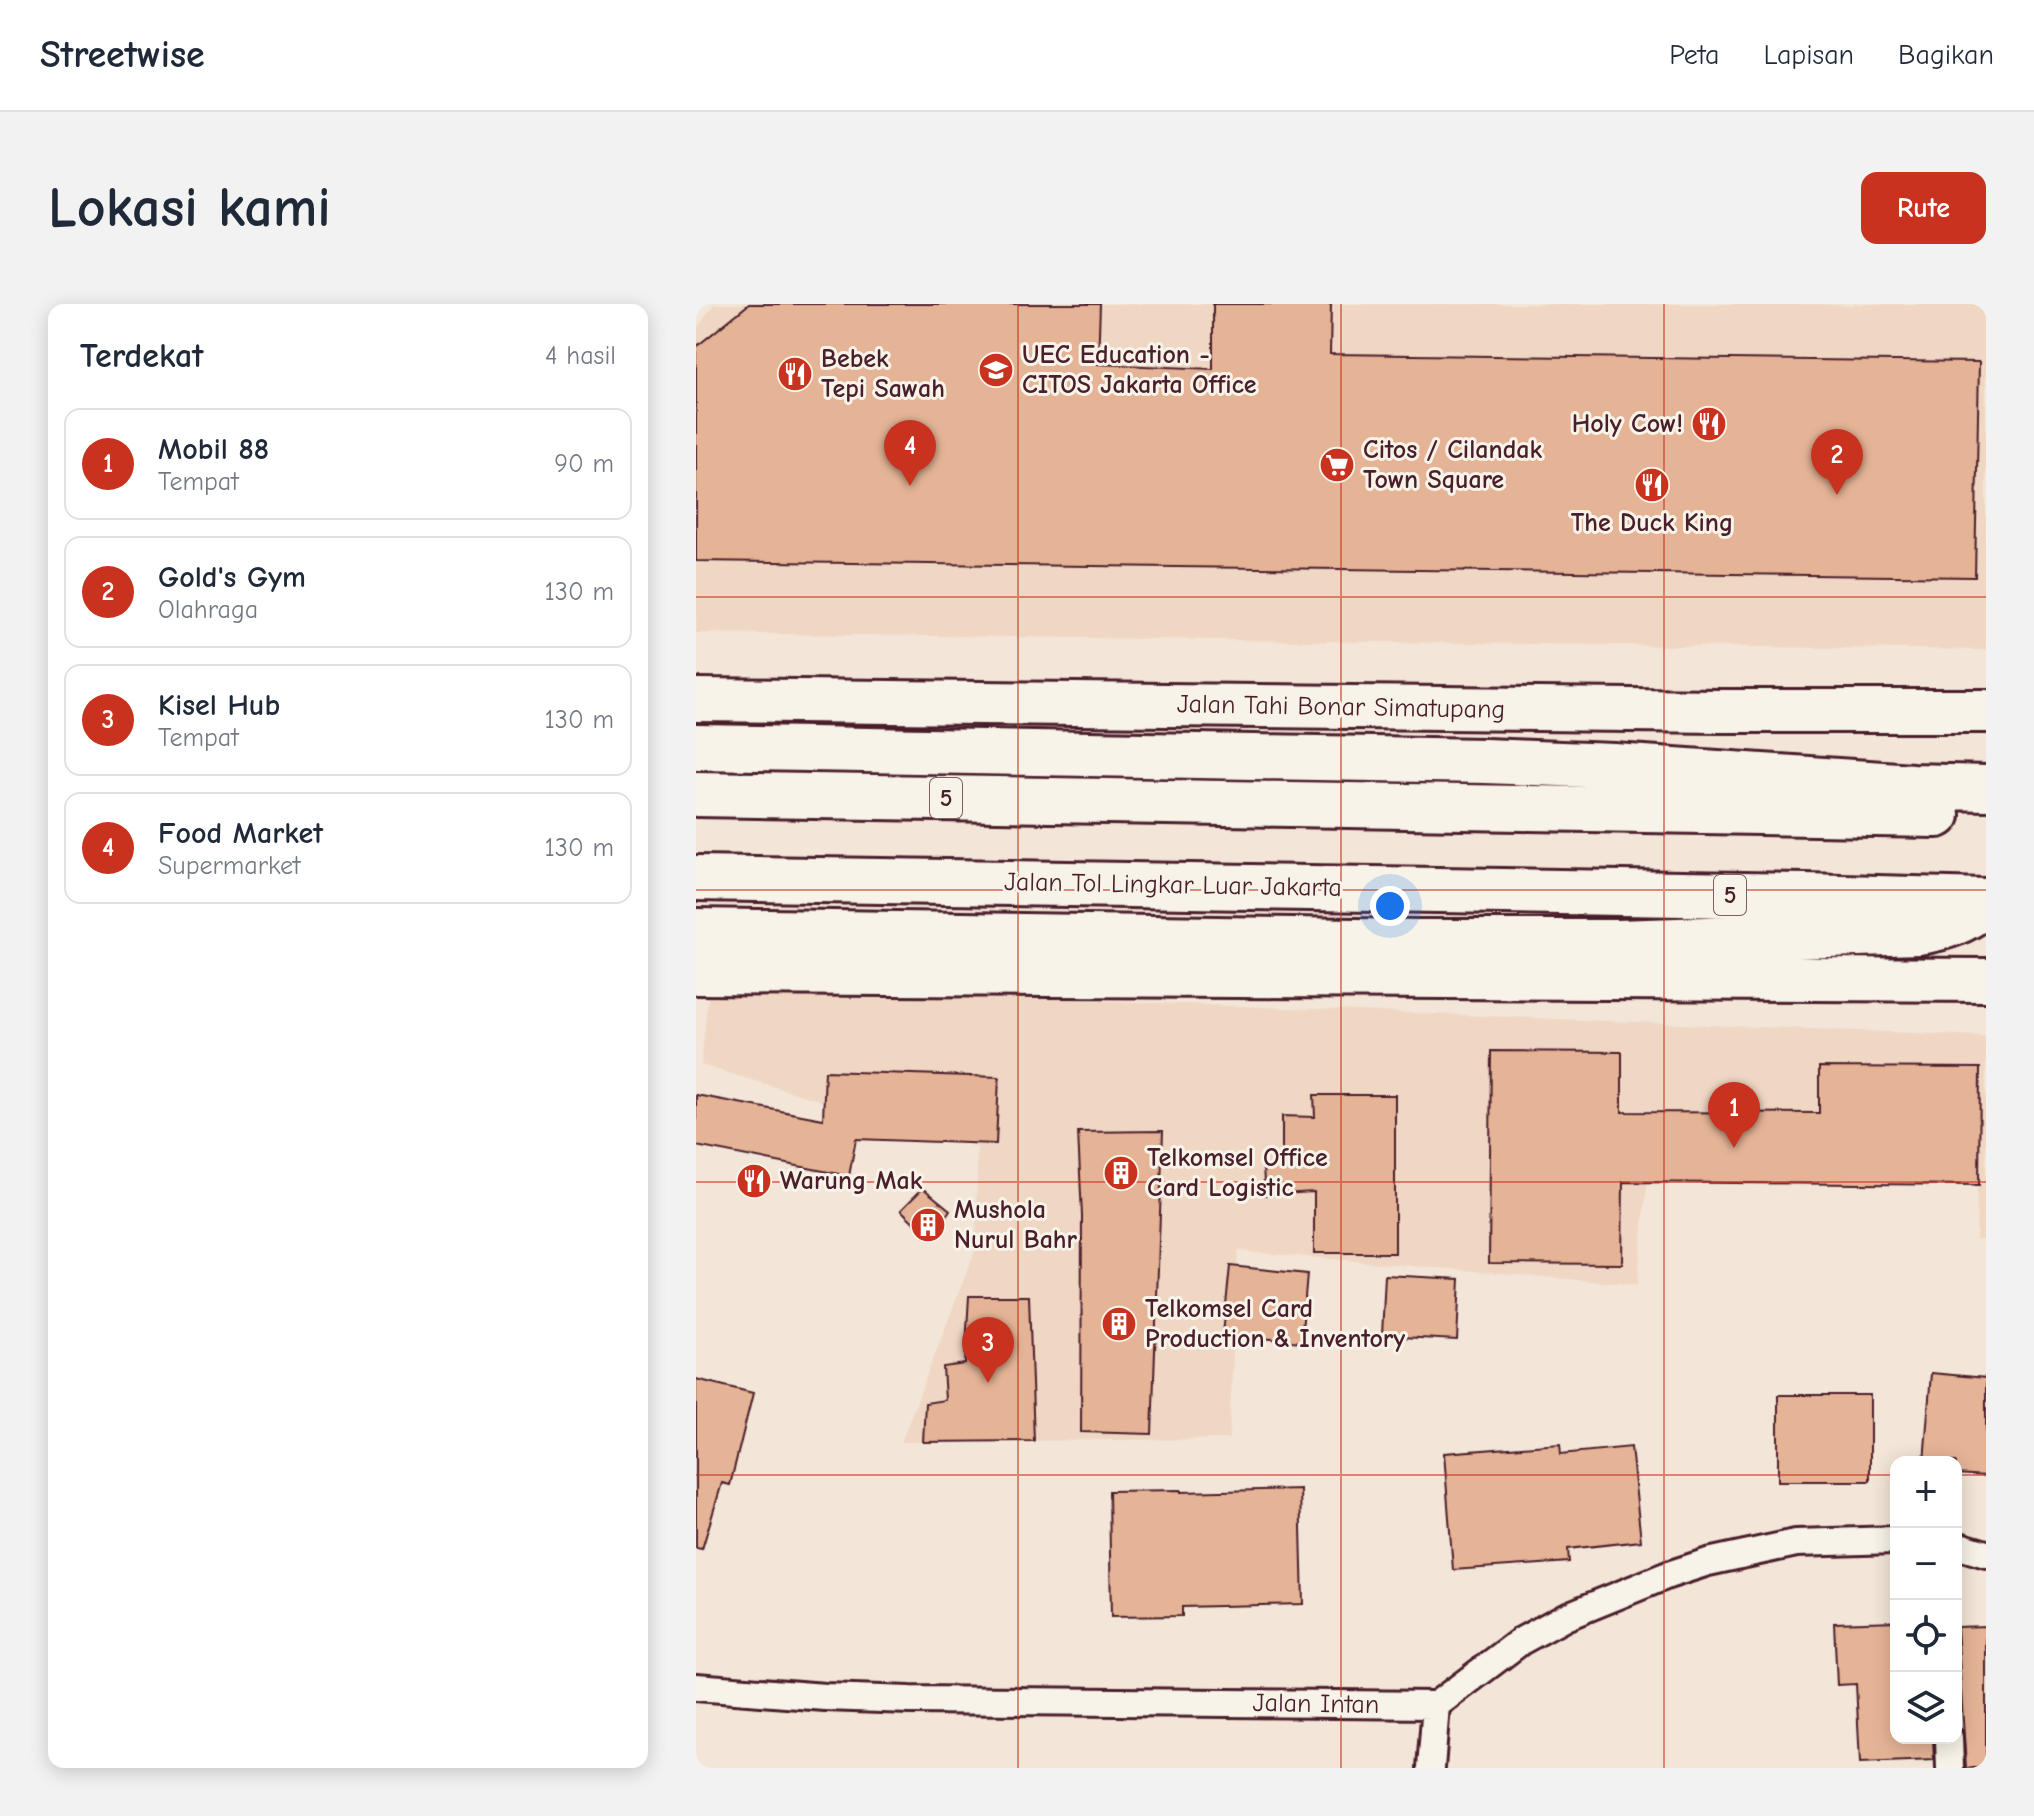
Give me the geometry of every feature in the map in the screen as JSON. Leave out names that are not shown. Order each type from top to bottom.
[{"type":"highway","name":"Jalan Tahi Bonar Simatupang","points":[[696,700],[1986,711]]},
{"type":"highway","points":[[696,747],[1514,762],[1986,788]]},
{"type":"highway","name":"5","points":[[696,794],[1986,816]]},
{"type":"highway","name":"Jalan Tol Lingkar Luar Jakarta","points":[[696,878],[1986,902]]},
{"type":"highway","points":[[696,931],[1618,942],[1918,932],[1941,929],[1969,918],[1986,902]]},
{"type":"highway","points":[[696,973],[1986,980]]},
{"type":"street","points":[[1431,1768],[1436,1705],[1521,1641],[1565,1617],[1708,1562],[1796,1543],[1890,1540]]},
{"type":"street","points":[[1962,1547],[1986,1554]]},
{"type":"street","name":"Jalan Intan","points":[[696,1687],[910,1700],[1436,1705]]},
{"type":"street","points":[[1949,1744],[1950,1768]]},
{"type":"shaded area","name":"Citos / Cilandak Town Square","points":[[714,304],[1986,304],[1986,650],[696,633],[696,330]]},
{"type":"shaded area","points":[[709,985],[1986,1036],[1986,1240],[1976,1239],[1977,1186],[1648,1176],[1637,1285],[1238,1251],[1229,1439],[901,1442],[976,1248],[977,1147],[701,1065]]},
{"type":"building","name":"Citos / Cilandak Town Square","points":[[749,304],[1100,304],[1098,364],[1213,369],[1213,304],[1331,304],[1330,354],[1979,362],[1975,577],[696,561],[696,347]]},
{"type":"building","points":[[1491,1051],[1622,1052],[1622,1112],[1819,1113],[1819,1067],[1980,1068],[1979,1185],[1623,1182],[1622,1264],[1489,1263]]},
{"type":"building","points":[[825,1071],[999,1077],[996,1144],[856,1139],[849,1176],[696,1146],[696,1095],[823,1119]]},
{"type":"building","points":[[1314,1095],[1395,1095],[1395,1253],[1314,1253],[1314,1192],[1265,1195],[1263,1168],[1282,1166],[1282,1116],[1315,1117]]},
{"type":"building","name":"Telkomsel Card Production & Inventory","points":[[1163,1131],[1152,1434],[1081,1432],[1082,1216],[1078,1132]]},
{"type":"building","name":"Mushola Nurul Bahr","points":[[923,1188],[950,1210],[931,1239],[901,1210]]},
{"type":"building","points":[[1230,1266],[1307,1274],[1301,1342],[1223,1334]]},
{"type":"building","points":[[1385,1275],[1460,1279],[1457,1340],[1382,1336]]},
{"type":"building","points":[[969,1296],[1029,1296],[1034,1441],[923,1442],[925,1403],[945,1400],[943,1367],[965,1364]]},
{"type":"building","points":[[1931,1373],[1986,1378],[1986,1476],[1962,1474],[1962,1456],[1924,1456]]},
{"type":"building","points":[[696,1379],[753,1393],[730,1485],[722,1483],[702,1549],[696,1548]]},
{"type":"building","points":[[1778,1395],[1870,1395],[1870,1481],[1778,1481]]},
{"type":"building","points":[[1560,1444],[1561,1454],[1631,1447],[1641,1541],[1568,1549],[1569,1562],[1453,1570],[1444,1453]]},
{"type":"building","points":[[1300,1489],[1303,1604],[1182,1607],[1182,1616],[1111,1617],[1109,1491]]},
{"type":"building","points":[[1890,1621],[1890,1744],[1933,1744],[1934,1760],[1860,1763],[1856,1684],[1837,1685],[1834,1623]]},
{"type":"building","points":[[1986,1626],[1986,1768],[1966,1768],[1962,1627]]},
{"type":"place","name":"UEC Education - CITOS Jakarta Office","points":[[996,370]]},
{"type":"place","name":"Bebek Tepi Sawah","points":[[795,374]]},
{"type":"place","name":"Holy Cow!","points":[[1709,424]]},
{"type":"place","name":"Citos / Cilandak Town Square","points":[[1337,465]]},
{"type":"place","name":"The Duck King","points":[[1652,485]]},
{"type":"place","name":"Food Market","points":[[910,486]]},
{"type":"place","name":"Gold's Gym","points":[[1837,495]]},
{"type":"place","name":"Mobil 88","points":[[1734,1148]]},
{"type":"place","name":"Telkomsel Office Card Logistic","points":[[1121,1173]]},
{"type":"place","name":"Warung Mak","points":[[754,1181]]},
{"type":"place","name":"Mushola Nurul Bahr","points":[[928,1225]]},
{"type":"place","name":"Telkomsel Card Production & Inventory","points":[[1119,1324]]},
{"type":"place","name":"Kisel Hub","points":[[988,1383]]}]
